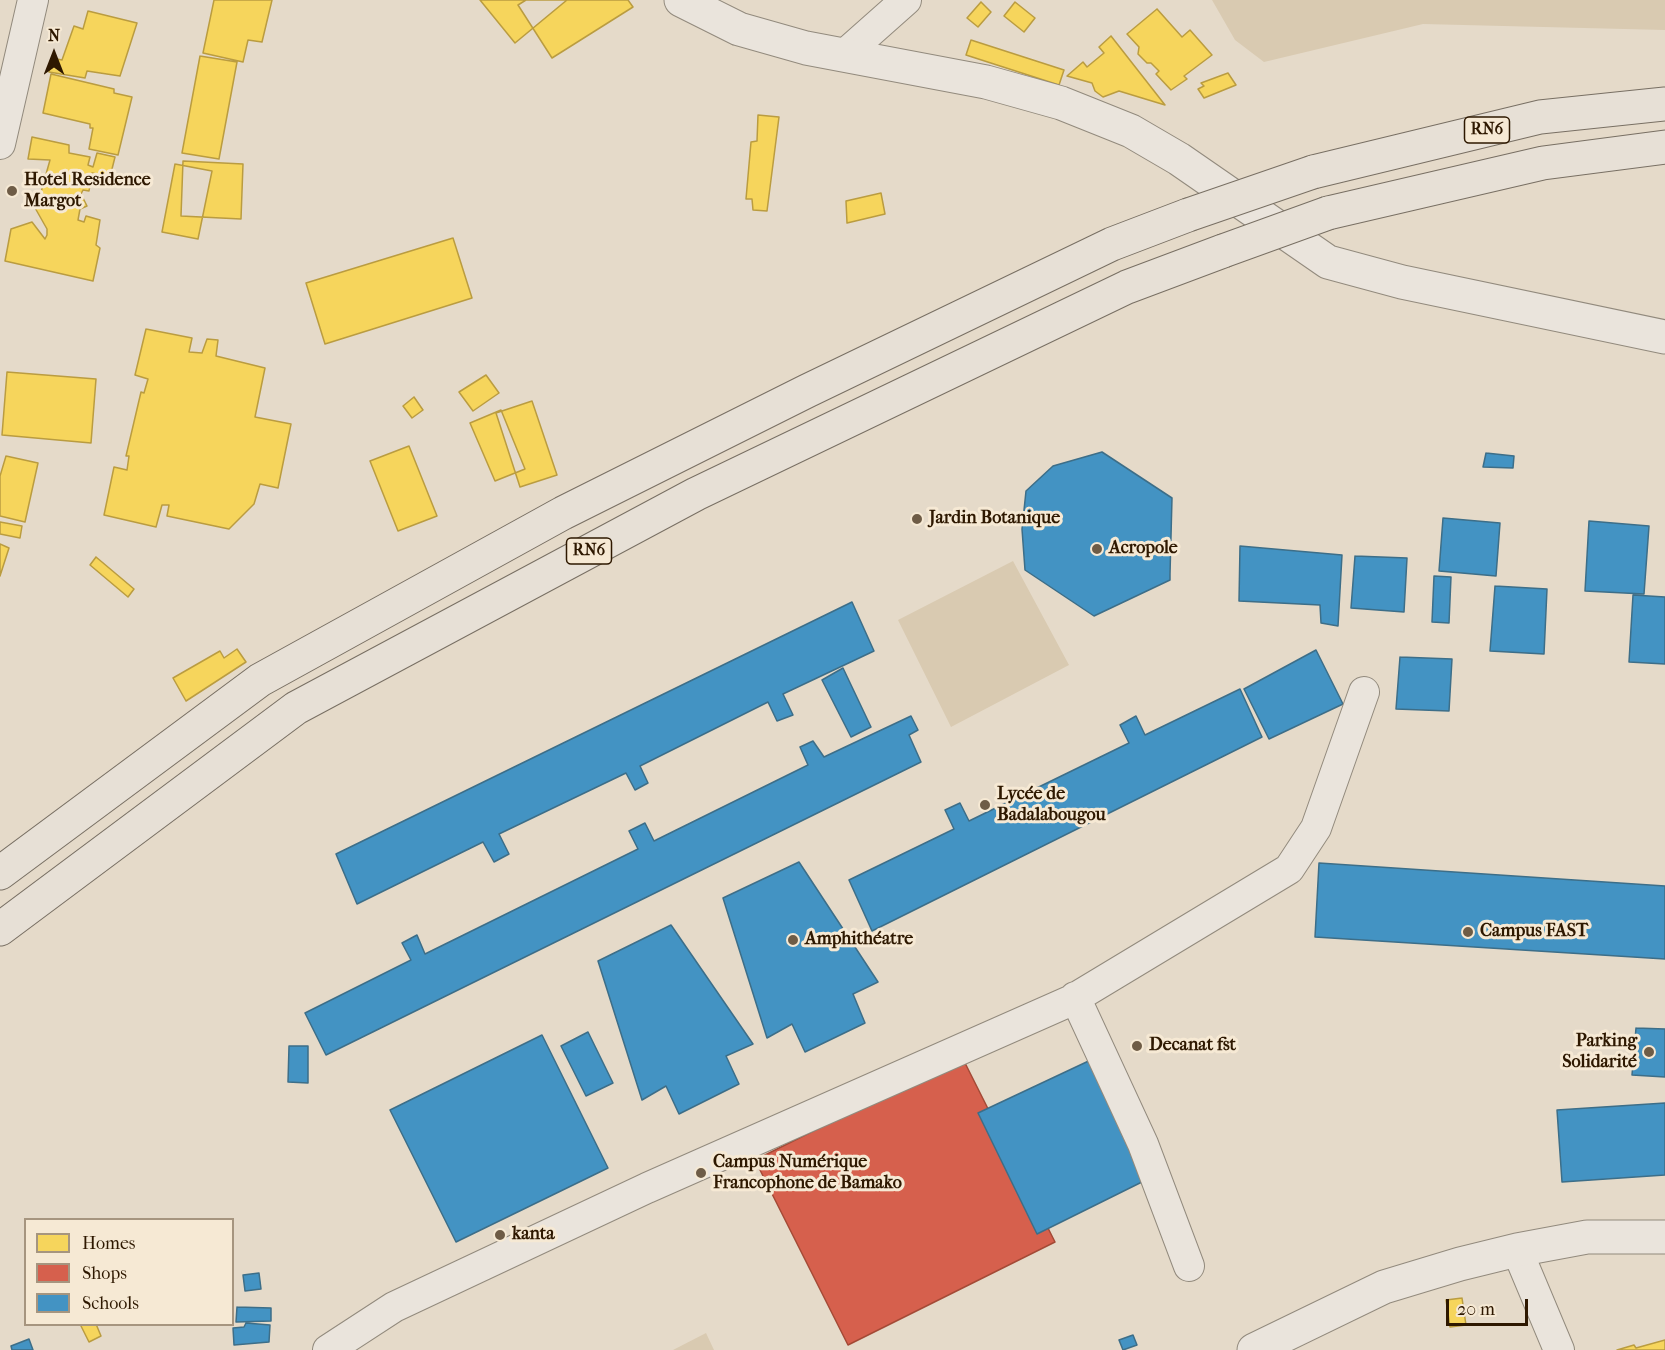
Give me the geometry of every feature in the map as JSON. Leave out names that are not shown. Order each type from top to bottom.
[{"type":"highway","name":"RN6","points":[[0,873],[260,680],[563,513],[796,396],[1112,244],[1313,172],[1540,117],[1665,104]]},
{"type":"highway","name":"RN6","points":[[0,928],[296,708],[696,494],[1127,287],[1328,213],[1543,163],[1665,147]]},
{"type":"street","points":[[0,144],[33,0]]},
{"type":"street","points":[[681,0],[739,28],[806,48],[986,82],[1061,103],[1131,131],[1179,159],[1328,261],[1402,282],[1665,337]]},
{"type":"street","points":[[844,55],[906,0]]},
{"type":"street","points":[[328,1350],[394,1307],[415,1297],[647,1188],[1075,998],[1288,869],[1316,828],[1364,692]]},
{"type":"street","points":[[1075,998],[1143,1144],[1189,1266]]},
{"type":"street","points":[[1254,1350],[1384,1287],[1517,1250],[1587,1237],[1665,1237]]},
{"type":"street","points":[[1517,1250],[1559,1350]]},
{"type":"shaded area","points":[[1212,0],[1665,0],[1665,30],[1423,24],[1264,62],[1235,40]]},
{"type":"shaded area","points":[[1013,561],[1069,665],[951,727],[898,620]]},
{"type":"shaded area","points":[[706,1333],[714,1350],[673,1350]]},
{"type":"building: Homes","points":[[214,0],[272,0],[262,42],[248,40],[243,62],[203,53]]},
{"type":"building: Homes","points":[[480,0],[567,0],[515,43]]},
{"type":"building: Homes","points":[[526,0],[628,0],[633,7],[552,58],[518,5]]},
{"type":"building: Homes","points":[[981,2],[991,12],[978,27],[967,18]]},
{"type":"building: Homes","points":[[1015,2],[1035,18],[1024,32],[1004,16]]},
{"type":"building: Homes","points":[[1157,9],[1182,37],[1190,30],[1212,55],[1184,76],[1187,79],[1171,90],[1156,74],[1159,71],[1138,54],[1139,47],[1127,34]]},
{"type":"building: Homes","points":[[88,11],[137,23],[120,76],[87,71],[85,78],[49,72],[52,58],[62,60],[74,26],[83,29]]},
{"type":"building: Homes","points":[[1111,36],[1165,105],[1119,91],[1103,97],[1095,91],[1092,83],[1067,76],[1083,62],[1087,67],[1104,53],[1099,47]]},
{"type":"building: Homes","points":[[971,40],[1064,70],[1059,85],[966,55]]},
{"type":"building: Homes","points":[[200,56],[237,62],[219,159],[182,153]]},
{"type":"building: Homes","points":[[1228,73],[1236,85],[1204,98],[1198,89],[1204,86],[1201,83]]},
{"type":"building: Homes","points":[[51,74],[114,89],[114,93],[132,97],[118,155],[89,149],[93,128],[90,128],[90,124],[43,113]]},
{"type":"building: Homes","points":[[758,115],[779,117],[767,211],[753,210],[752,199],[746,199],[751,142],[757,141]]},
{"type":"building: Homes","points":[[32,137],[69,145],[69,153],[90,157],[88,165],[93,167],[97,153],[115,157],[110,177],[92,173],[89,191],[83,190],[81,194],[87,206],[80,209],[78,220],[84,222],[86,216],[100,220],[96,245],[100,248],[93,281],[5,261],[11,229],[32,222],[45,239],[47,235],[47,229],[30,199],[41,192],[50,160],[28,159]]},
{"type":"building: Homes","points":[[183,161],[243,164],[241,219],[181,216]]},
{"type":"building: Homes","points":[[175,164],[212,171],[198,239],[162,232]]},
{"type":"building: Homes","points":[[881,193],[885,214],[847,223],[846,201]]},
{"type":"building: Homes","points":[[453,238],[472,298],[325,344],[306,283]]},
{"type":"building: Homes","points":[[146,329],[192,338],[189,352],[202,353],[207,339],[218,340],[216,356],[265,368],[255,417],[291,424],[278,488],[260,484],[254,504],[229,529],[167,516],[169,505],[162,505],[156,527],[104,515],[114,467],[127,470],[129,456],[126,456],[141,392],[144,393],[148,379],[135,375]]},
{"type":"building: Homes","points":[[7,372],[96,379],[91,443],[2,435]]},
{"type":"building: Homes","points":[[486,375],[499,393],[473,411],[459,392]]},
{"type":"building: Homes","points":[[414,397],[423,410],[412,418],[403,406]]},
{"type":"building: Homes","points":[[532,401],[557,475],[520,487],[496,413]]},
{"type":"building: Homes","points":[[501,410],[525,469],[495,481],[470,423]]},
{"type":"building: Homes","points":[[409,446],[437,516],[398,531],[370,461]]},
{"type":"building: Homes","points":[[6,456],[38,463],[25,522],[0,516],[0,476]]},
{"type":"building: Homes","points":[[0,522],[22,526],[20,538],[0,534]]},
{"type":"building: Homes","points":[[0,544],[9,548],[0,576]]},
{"type":"building: Homes","points":[[96,557],[134,589],[128,597],[90,565]]},
{"type":"building: Homes","points":[[237,649],[246,662],[186,701],[173,678],[220,651],[224,658]]},
{"type":"building: Homes","points":[[1462,1298],[1466,1325],[1450,1327],[1446,1300]]},
{"type":"building: Homes","points":[[81,1326],[97,1326],[101,1336],[89,1342]]},
{"type":"building: Homes","points":[[1665,1340],[1665,1350],[1617,1350],[1634,1345],[1636,1348]]},
{"type":"building: Shops","points":[[962,1057],[1055,1242],[848,1345],[755,1160]]},
{"type":"building: Schools","name":"Acropole","points":[[1102,452],[1172,498],[1170,580],[1094,616],[1025,570],[1022,529],[1026,491],[1053,466]]},
{"type":"building: Schools","points":[[1486,453],[1514,456],[1513,468],[1483,467]]},
{"type":"building: Schools","points":[[1443,518],[1500,523],[1496,576],[1439,571]]},
{"type":"building: Schools","points":[[1589,521],[1649,526],[1644,594],[1585,591]]},
{"type":"building: Schools","points":[[1240,546],[1342,555],[1338,626],[1321,623],[1320,605],[1239,601]]},
{"type":"building: Schools","points":[[1355,556],[1407,558],[1404,612],[1351,608]]},
{"type":"building: Schools","points":[[1434,576],[1451,577],[1449,623],[1432,622]]},
{"type":"building: Schools","points":[[1495,586],[1547,589],[1544,654],[1490,651]]},
{"type":"building: Schools","points":[[1633,595],[1665,597],[1665,664],[1629,662]]},
{"type":"building: Schools","points":[[852,602],[874,651],[783,694],[793,715],[777,721],[768,702],[640,766],[648,783],[635,790],[626,773],[499,834],[509,854],[494,862],[483,842],[357,904],[336,854]]},
{"type":"building: Schools","points":[[1316,650],[1343,704],[1269,739],[1244,689]]},
{"type":"building: Schools","points":[[1400,657],[1452,659],[1449,711],[1396,709]]},
{"type":"building: Schools","points":[[843,668],[871,727],[851,737],[822,680]]},
{"type":"building: Schools","points":[[1240,689],[1262,737],[872,931],[849,880],[954,829],[945,810],[960,803],[969,821],[1129,743],[1120,725],[1136,716],[1145,735]]},
{"type":"building: Schools","points":[[911,716],[918,730],[909,735],[921,762],[326,1055],[305,1013],[411,960],[402,943],[417,935],[425,954],[638,849],[629,831],[645,823],[654,841],[808,765],[800,747],[813,741],[824,757]]},
{"type":"building: Schools","name":"Amphithéatre","points":[[799,862],[878,982],[853,994],[865,1023],[805,1052],[792,1024],[767,1038],[723,898]]},
{"type":"building: Schools","points":[[1319,863],[1665,886],[1665,959],[1315,937]]},
{"type":"building: Schools","points":[[671,925],[753,1044],[726,1056],[739,1084],[679,1114],[666,1086],[642,1100],[598,961]]},
{"type":"building: Schools","name":"Parking Solidarité","points":[[1636,1028],[1665,1029],[1665,1077],[1632,1075]]},
{"type":"building: Schools","points":[[588,1032],[613,1083],[586,1096],[561,1046]]},
{"type":"building: Schools","points":[[542,1035],[608,1168],[456,1242],[390,1110]]},
{"type":"building: Schools","points":[[289,1046],[308,1046],[308,1083],[288,1082]]},
{"type":"building: Schools","points":[[1095,1058],[1152,1177],[1037,1234],[978,1113]]},
{"type":"building: Schools","points":[[1665,1103],[1665,1175],[1562,1182],[1557,1110]]},
{"type":"building: Schools","points":[[259,1273],[261,1289],[245,1291],[243,1275]]},
{"type":"building: Schools","points":[[237,1307],[271,1308],[271,1321],[236,1322]]},
{"type":"building: Schools","points":[[246,1323],[270,1325],[269,1342],[234,1345],[233,1328],[244,1327]]},
{"type":"building: Schools","points":[[1133,1335],[1137,1345],[1123,1350],[1119,1340]]},
{"type":"building: Schools","points":[[29,1339],[33,1350],[12,1350],[11,1346]]},
{"type":"place","name":"Hotel Residence Margot","points":[[12,191]]},
{"type":"place","name":"Jardin Botanique","points":[[917,519]]},
{"type":"place","name":"Acropole","points":[[1097,549]]},
{"type":"place","name":"Lycée de Badalabougou","points":[[985,805]]},
{"type":"place","name":"Campus FAST","points":[[1468,932]]},
{"type":"place","name":"Amphithéatre","points":[[793,940]]},
{"type":"place","name":"Decanat fst","points":[[1137,1046]]},
{"type":"place","name":"Parking Solidarité","points":[[1649,1052]]},
{"type":"place","name":"Campus Numérique Francophone de Bamako","points":[[701,1173]]},
{"type":"place","name":"kanta","points":[[500,1235]]}]
